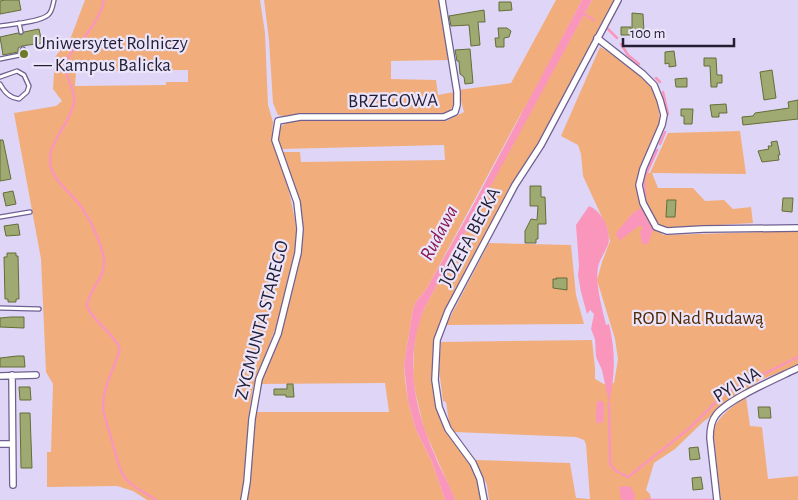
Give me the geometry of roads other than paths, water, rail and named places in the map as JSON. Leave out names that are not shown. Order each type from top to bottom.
[{"type":"street","name":"BRZEGOWA","points":[[278,122],[300,118],[444,117],[455,112],[458,92],[442,0]]},
{"type":"street","name":"JÓZEFA BECKA","points":[[484,500],[480,478],[473,463],[448,429],[439,407],[435,374],[437,340],[448,311],[515,185],[541,145],[618,0]]},
{"type":"street","points":[[597,38],[644,74],[654,86],[660,100],[664,115],[662,125],[643,169],[639,185],[643,203],[656,227],[667,231],[798,228]]},
{"type":"street","name":"ZYGMUNTA STAREGO","points":[[244,500],[251,428],[258,386],[278,334],[298,253],[300,229],[297,202],[275,140],[278,122]]},
{"type":"street","name":"PYLNA","points":[[717,500],[710,438],[714,416],[722,408],[746,394],[798,368]]},
{"type":"street","points":[[12,375],[11,444],[13,485]]},
{"type":"street","points":[[0,376],[36,375]]},
{"type":"street","points":[[0,444],[11,444]]},
{"type":"lane","points":[[0,26],[40,19],[48,15],[52,10],[54,0]]},
{"type":"lane","points":[[19,23],[22,32]]},
{"type":"lane","points":[[0,59],[20,55],[22,49]]},
{"type":"lane","points":[[0,77],[17,71],[24,75],[29,86],[27,92],[19,99],[8,95],[3,91],[0,84]]},
{"type":"lane","points":[[0,217],[30,212]]},
{"type":"lane","points":[[0,308],[40,308]]},
{"type":"waterway","points":[[104,0],[96,21],[68,58],[66,71],[73,92],[74,102],[69,117],[53,146],[50,162],[57,180],[80,205],[88,217],[96,233],[104,258],[102,274],[90,294],[87,306],[94,318],[113,337],[120,349],[106,386],[103,402],[103,410],[120,469],[131,484],[156,500]]},
{"type":"waterway","points":[[582,13],[594,20]]},
{"type":"waterway","points":[[606,27],[617,38]]},
{"type":"waterway","points":[[621,44],[628,55],[639,64]]},
{"type":"waterway","points":[[656,78],[660,82]]},
{"type":"waterway","points":[[663,92],[668,114]]},
{"type":"waterway","points":[[660,144],[665,132]]},
{"type":"waterway","points":[[646,204],[644,179],[657,150]]},
{"type":"waterway","points":[[609,403],[610,464],[616,471],[628,477],[691,427],[725,393],[798,357]]},
{"type":"waterway","points":[[644,500],[715,500]]},
{"type":"place","name":"Uniwersytet Rolniczy — Kampus Balicka","points":[[24,54]]},
{"type":"water label","name":"Rudawa","points":[[439,233]]},
{"type":"park label","name":"ROD Nad Rudawą","points":[[698,318]]}]
